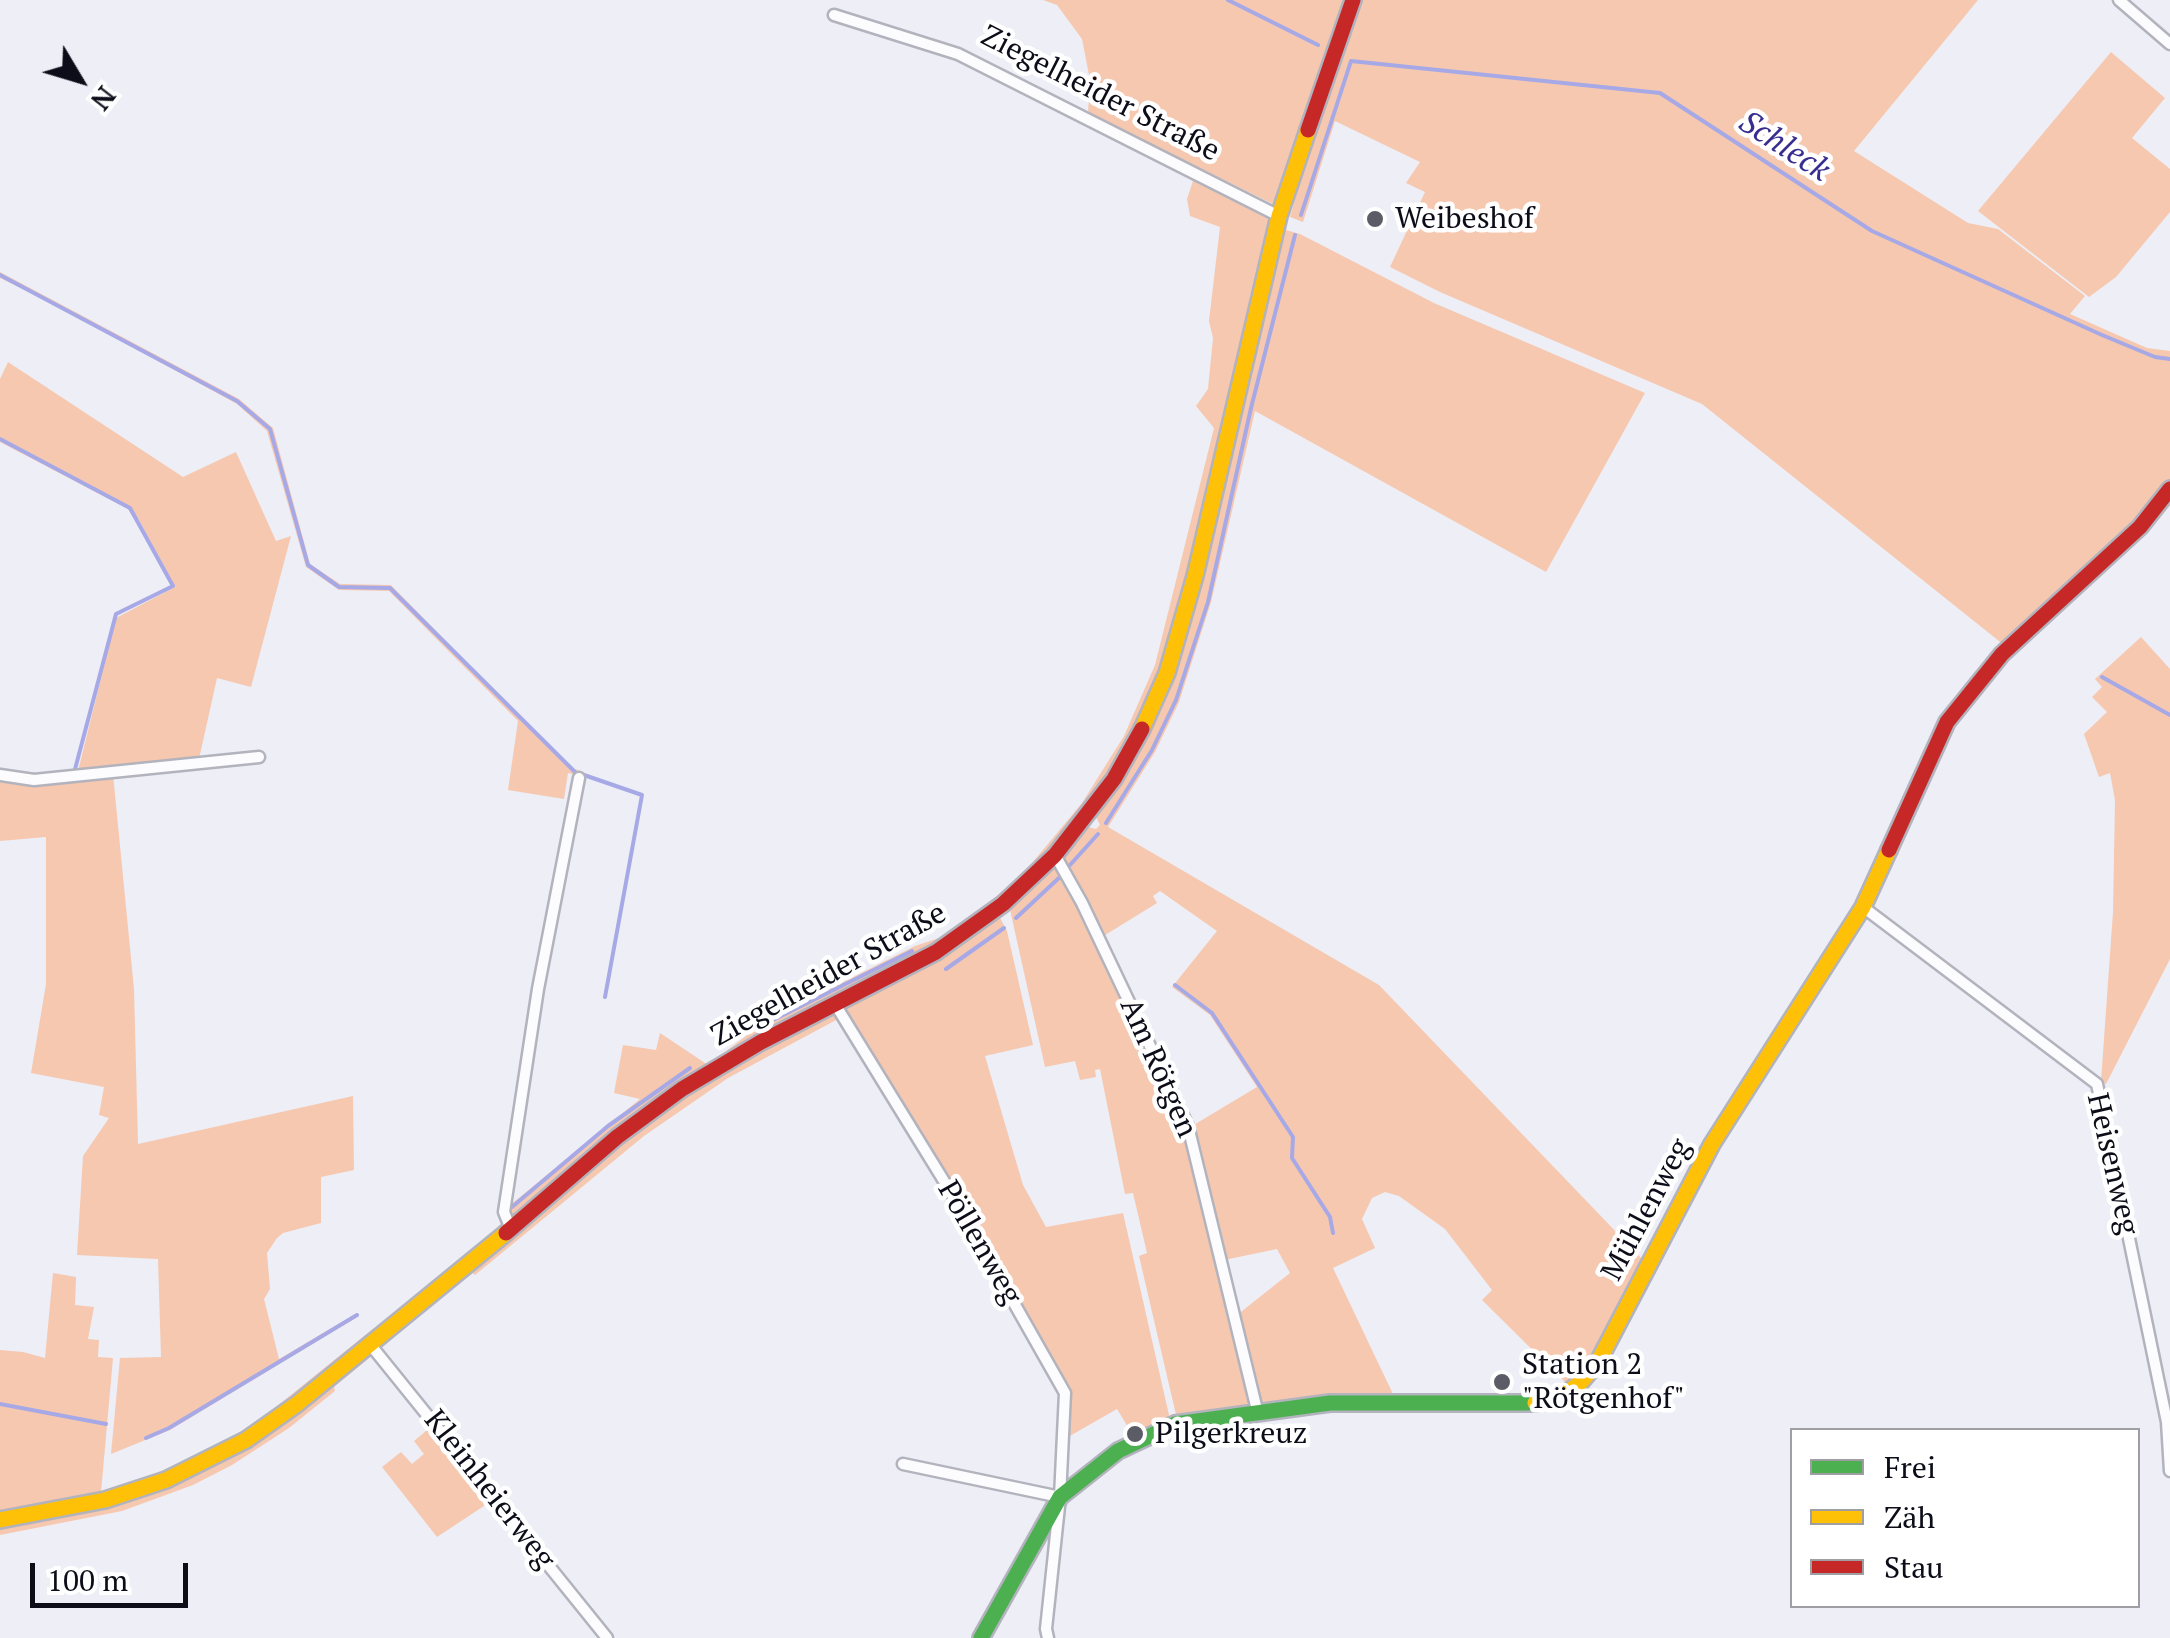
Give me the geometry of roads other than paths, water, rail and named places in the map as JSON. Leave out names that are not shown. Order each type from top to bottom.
[{"type":"street","name":"Ziegelheider Straße","points":[[0,1520],[105,1500],[193,1469],[269,1425],[462,1266],[493,1246],[617,1137],[682,1089],[761,1042],[923,960],[962,936],[1055,855],[1114,779],[1140,734],[1167,672],[1195,576],[1280,216],[1353,0]]},
{"type":"street","points":[[2118,0],[2170,44]]},
{"type":"street","name":"Ziegelheider Straße","points":[[834,15],[958,54],[1280,216]]},
{"type":"street","name":"Mühlenweg","points":[[982,1638],[1060,1497],[1118,1451],[1175,1424],[1330,1403],[1524,1405],[1558,1399],[1580,1383],[1598,1362],[1712,1144],[1863,908],[1947,722],[2002,654],[2140,527],[2170,489]]},
{"type":"street","points":[[0,775],[34,780],[259,757]]},
{"type":"street","points":[[510,1228],[504,1212],[521,1100],[579,778]]},
{"type":"street","name":"Am Rötgen","points":[[1055,855],[1082,902],[1188,1126],[1257,1410]]},
{"type":"street","name":"Heisenweg","points":[[1863,908],[2097,1084],[2166,1422],[2170,1471]]},
{"type":"street","name":"Pöllenweg","points":[[835,1004],[955,1199],[1066,1393],[1048,1638]]},
{"type":"street","name":"Kleinheierweg","points":[[369,1344],[606,1638]]},
{"type":"street","points":[[903,1464],[1060,1497]]},
{"type":"waterway","name":"Schleck","points":[[1228,0],[1318,45]]},
{"type":"waterway","name":"Schleck","points":[[1301,215],[1351,61],[1660,93],[1872,231],[2102,335],[2155,357],[2170,359]]},
{"type":"waterway","points":[[1106,823],[1152,750],[1176,700],[1208,602],[1295,235]]},
{"type":"waterway","points":[[0,275],[237,401],[270,429],[308,565],[339,587],[390,588],[575,772]]},
{"type":"waterway","points":[[0,439],[130,508],[173,586],[116,614],[74,773]]},
{"type":"waterway","points":[[2102,677],[2170,715]]},
{"type":"waterway","points":[[584,775],[642,795],[605,997]]},
{"type":"waterway","points":[[1070,865],[1098,834]]},
{"type":"waterway","points":[[1016,918],[1061,876]]},
{"type":"waterway","points":[[946,969],[1004,928]]},
{"type":"waterway","points":[[765,1024],[912,951]]},
{"type":"waterway","points":[[1175,985],[1212,1013],[1293,1137],[1292,1158],[1330,1217],[1333,1233]]},
{"type":"waterway","points":[[512,1207],[608,1126],[690,1068]]},
{"type":"waterway","points":[[146,1438],[357,1315]]},
{"type":"waterway","points":[[0,1404],[106,1424]]},
{"type":"place","name":"Weibeshof","points":[[1375,219]]},
{"type":"place","name":"Station 2 \"Rötgenhof\"","points":[[1502,1382]]},
{"type":"place","name":"Pilgerkreuz","points":[[1135,1434]]}]
